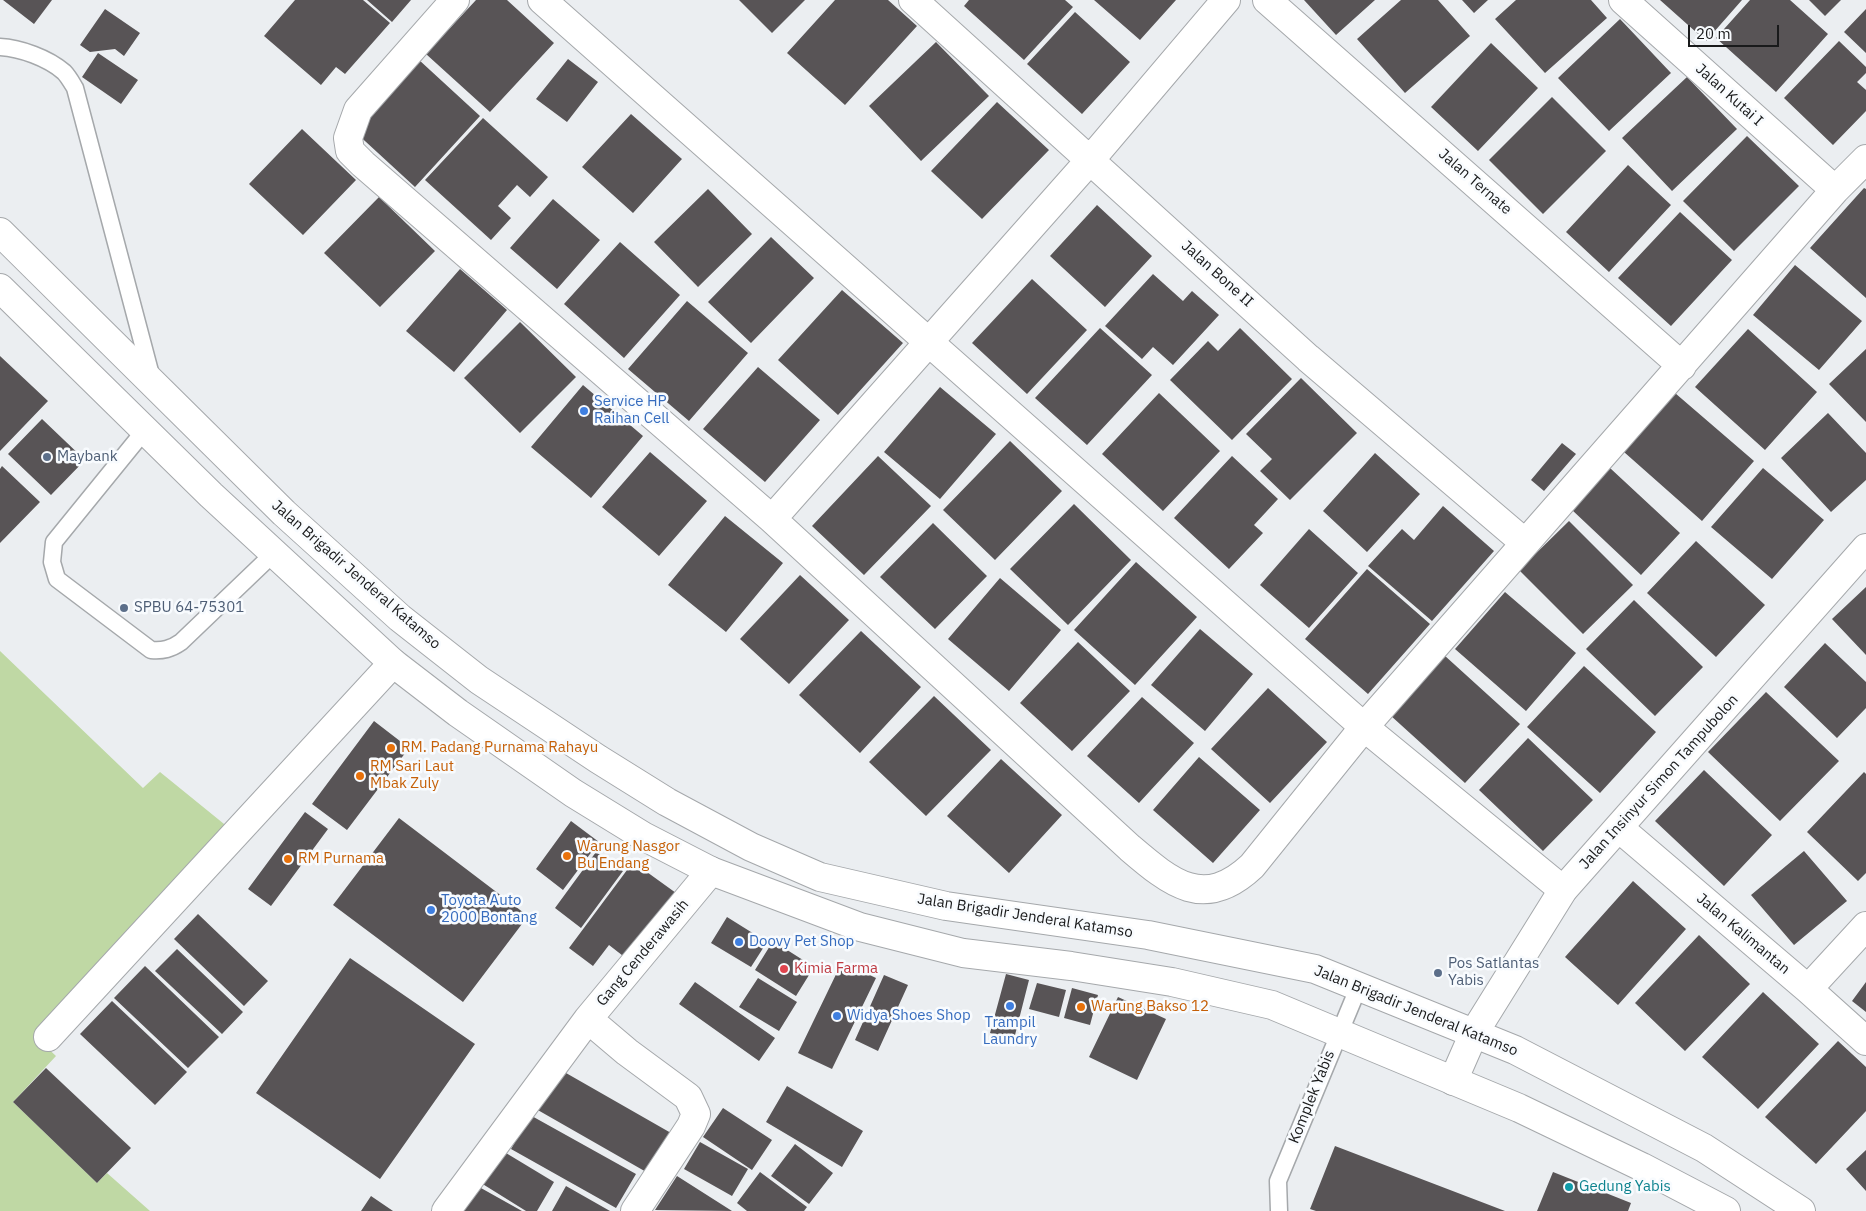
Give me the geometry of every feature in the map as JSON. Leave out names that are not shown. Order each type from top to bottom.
[{"type":"street","points":[[455,0],[358,110],[348,138],[350,151],[370,171],[772,519],[1130,848],[1161,874],[1188,888],[1213,888],[1236,881],[1252,866],[1364,727],[1835,190],[1866,159]]},
{"type":"street","points":[[542,0],[1364,727],[1563,890]]},
{"type":"street","name":"Jalan Bone II","points":[[913,0],[1091,159],[1308,358],[1525,543]]},
{"type":"street","points":[[772,519],[1091,159],[1226,0]]},
{"type":"street","name":"Jalan Ternate","points":[[1267,0],[1682,366]]},
{"type":"street","name":"Jalan Kutai I","points":[[1623,0],[1835,190]]},
{"type":"street","name":"Jalan Brigadir Jenderal Katamso","points":[[0,232],[153,381],[284,513],[400,618],[479,680],[667,802],[751,847],[820,877],[946,906],[1148,935],[1315,969],[1515,1050],[1704,1148],[1801,1211]]},
{"type":"street","points":[[0,288],[274,553],[393,663],[458,714],[573,793],[643,836],[711,871],[860,927],[963,953],[1071,966],[1172,982],[1272,1005],[1520,1108],[1642,1167],[1726,1211]]},
{"type":"street","name":"Jalan Insinyur Simon Tampubolon","points":[[1453,1081],[1474,1033],[1563,890],[1866,548]]},
{"type":"street","points":[[48,1037],[393,663]]},
{"type":"street","points":[[515,753],[543,721]]},
{"type":"street","points":[[573,793],[598,759]]},
{"type":"street","name":"Jalan Kalimantan","points":[[1619,828],[1808,989],[1866,1041]]},
{"type":"street","name":"Gang Cenderawasih","points":[[634,1211],[691,1126],[696,1114],[694,1104],[681,1090],[627,1052],[588,1019],[711,871]]},
{"type":"street","points":[[1808,989],[1866,926]]},
{"type":"street","points":[[446,1211],[588,1019]]},
{"type":"lane","points":[[0,47],[28,53],[46,62],[64,72],[75,88],[153,381]]},
{"type":"lane","points":[[146,430],[54,542],[52,562],[57,579],[151,650],[161,650],[172,648],[182,642],[274,553]]},
{"type":"lane","name":"Komplek Yabis","points":[[1278,1210],[1278,1181],[1359,986]]},
{"type":"green space","points":[[0,651],[143,788],[160,772],[229,828],[36,1037],[56,1056],[13,1102],[97,1183],[107,1173],[150,1211],[0,1211]]},
{"type":"building","points":[[3,0],[52,0],[34,24]]},
{"type":"building","points":[[295,0],[363,0],[390,23],[345,74],[336,67],[321,85],[264,36]]},
{"type":"building","points":[[367,0],[411,0],[392,22]]},
{"type":"building","points":[[476,0],[507,0],[554,43],[490,112],[426,54]]},
{"type":"building","points":[[739,0],[805,0],[772,33]]},
{"type":"building","points":[[835,0],[888,0],[917,26],[845,105],[787,53]]},
{"type":"building","points":[[969,0],[1065,0],[1073,7],[1024,60],[964,6]]},
{"type":"building","points":[[1094,0],[1176,0],[1140,40]]},
{"type":"building","points":[[1304,0],[1375,0],[1336,35]]},
{"type":"building","points":[[1401,0],[1438,0],[1470,36],[1405,93],[1357,39]]},
{"type":"building","points":[[1462,0],[1488,0],[1474,13]]},
{"type":"building","points":[[1516,0],[1591,0],[1607,18],[1545,73],[1495,19]]},
{"type":"building","points":[[1660,0],[1742,0],[1706,41]]},
{"type":"building","points":[[1750,0],[1790,0],[1828,34],[1776,92],[1716,38]]},
{"type":"building","points":[[1809,0],[1841,0],[1825,16]]},
{"type":"building","points":[[105,9],[140,33],[124,56],[115,49],[90,52],[80,45]]},
{"type":"building","points":[[1866,9],[1866,53],[1844,32]]},
{"type":"building","points":[[1075,12],[1130,62],[1082,114],[1027,64]]},
{"type":"building","points":[[1620,19],[1671,73],[1609,131],[1558,78]]},
{"type":"building","points":[[1839,41],[1866,67],[1866,73],[1857,82],[1866,90],[1866,111],[1833,145],[1784,98]]},
{"type":"building","points":[[936,42],[989,96],[921,161],[869,106]]},
{"type":"building","points":[[1491,43],[1538,88],[1478,151],[1431,107]]},
{"type":"building","points":[[98,53],[138,80],[121,104],[82,77]]},
{"type":"building","points":[[418,59],[480,116],[415,187],[353,130]]},
{"type":"building","points":[[568,59],[598,82],[567,122],[536,99]]},
{"type":"building","points":[[1687,77],[1737,129],[1672,191],[1622,138]]},
{"type":"building","points":[[1552,97],[1606,151],[1543,214],[1489,160]]},
{"type":"building","points":[[997,102],[1049,150],[982,219],[931,171]]},
{"type":"building","points":[[631,114],[682,159],[633,213],[582,167]]},
{"type":"building","points":[[483,118],[548,177],[530,197],[517,185],[498,206],[511,218],[491,240],[425,180]]},
{"type":"building","points":[[302,129],[356,180],[303,235],[249,184]]},
{"type":"building","points":[[1747,136],[1799,186],[1734,251],[1683,201]]},
{"type":"building","points":[[1628,165],[1671,205],[1609,272],[1566,232]]},
{"type":"building","points":[[1864,188],[1866,189],[1866,298],[1810,248]]},
{"type":"building","points":[[708,189],[752,234],[698,287],[654,242]]},
{"type":"building","points":[[379,197],[435,251],[380,307],[324,253]]},
{"type":"building","points":[[553,199],[600,240],[557,289],[510,248]]},
{"type":"building","points":[[1097,205],[1152,256],[1105,307],[1050,256]]},
{"type":"building","points":[[1680,212],[1732,260],[1671,326],[1618,278]]},
{"type":"building","points":[[771,237],[814,278],[751,343],[708,302]]},
{"type":"building","points":[[620,242],[680,295],[624,358],[564,304]]},
{"type":"building","points":[[1795,265],[1862,321],[1819,370],[1753,315]]},
{"type":"building","points":[[460,269],[507,310],[454,372],[406,331]]},
{"type":"building","points":[[1153,274],[1183,301],[1192,291],[1219,315],[1173,365],[1153,347],[1142,359],[1105,326]]},
{"type":"building","points":[[1032,279],[1087,330],[1027,394],[972,343]]},
{"type":"building","points":[[842,290],[903,343],[838,415],[778,360]]},
{"type":"building","points":[[687,301],[748,353],[689,421],[628,369]]},
{"type":"building","points":[[520,322],[576,377],[520,433],[464,378]]},
{"type":"building","points":[[1100,328],[1152,375],[1087,445],[1035,398]]},
{"type":"building","points":[[1240,328],[1292,379],[1232,440],[1170,380],[1208,341],[1218,351]]},
{"type":"building","points":[[1748,329],[1817,392],[1765,450],[1695,387]]},
{"type":"building","points":[[1866,349],[1866,422],[1829,384]]},
{"type":"building","points":[[0,356],[48,401],[0,451]]},
{"type":"building","points":[[758,367],[820,420],[765,482],[703,429]]},
{"type":"building","points":[[1301,378],[1357,433],[1290,500],[1260,471],[1272,459],[1246,434]]},
{"type":"building","points":[[583,385],[643,436],[591,498],[531,447]]},
{"type":"building","points":[[940,387],[996,434],[940,499],[884,452]]},
{"type":"building","points":[[1159,393],[1220,451],[1163,511],[1102,454]]},
{"type":"building","points":[[1675,393],[1754,461],[1702,521],[1624,452]]},
{"type":"building","points":[[1828,413],[1866,453],[1866,480],[1831,512],[1781,458]]},
{"type":"building","name":"Maybank","points":[[42,419],[85,460],[51,495],[8,454]]},
{"type":"building","points":[[1010,441],[1062,491],[995,560],[943,510]]},
{"type":"building","points":[[1562,443],[1576,454],[1544,491],[1531,480]]},
{"type":"building","points":[[650,452],[707,501],[659,556],[602,507]]},
{"type":"building","points":[[1375,453],[1420,494],[1367,552],[1323,511]]},
{"type":"building","points":[[878,456],[931,506],[864,575],[812,526]]},
{"type":"building","points":[[1232,456],[1278,499],[1254,525],[1263,533],[1229,569],[1174,518]]},
{"type":"building","points":[[2,466],[40,502],[0,543],[0,469]]},
{"type":"building","points":[[1610,468],[1680,533],[1641,575],[1571,509]]},
{"type":"building","points":[[1763,468],[1824,520],[1772,579],[1711,527]]},
{"type":"building","points":[[1074,504],[1131,560],[1068,625],[1010,569]]},
{"type":"building","points":[[1443,506],[1494,551],[1432,621],[1368,566],[1402,529],[1414,540]]},
{"type":"building","points":[[725,516],[783,563],[726,632],[668,585]]},
{"type":"building","points":[[1569,521],[1633,585],[1583,634],[1519,570]]},
{"type":"building","points":[[933,523],[987,576],[935,629],[880,577]]},
{"type":"building","points":[[1309,529],[1358,573],[1309,628],[1260,585]]},
{"type":"building","points":[[1696,541],[1765,605],[1716,657],[1647,593]]},
{"type":"building","points":[[1136,562],[1197,617],[1135,685],[1074,630]]},
{"type":"building","points":[[1367,569],[1430,624],[1368,694],[1305,639]]},
{"type":"building","points":[[800,575],[849,620],[789,684],[740,639]]},
{"type":"building","points":[[1000,578],[1061,630],[1009,691],[948,639]]},
{"type":"building","points":[[1866,587],[1866,655],[1832,619]]},
{"type":"building","points":[[1505,592],[1576,653],[1526,711],[1455,649]]},
{"type":"building","points":[[1634,600],[1703,667],[1655,716],[1586,649]]},
{"type":"building","points":[[1200,629],[1253,674],[1205,731],[1151,685]]},
{"type":"building","points":[[861,631],[921,687],[860,753],[799,695]]},
{"type":"building","points":[[1078,642],[1130,691],[1072,751],[1020,703]]},
{"type":"building","points":[[1825,643],[1866,682],[1866,708],[1837,738],[1784,687]]},
{"type":"building","points":[[1444,655],[1520,724],[1465,783],[1390,715]]},
{"type":"building","points":[[1584,666],[1656,732],[1600,793],[1527,727]]},
{"type":"building","points":[[1268,688],[1327,742],[1270,803],[1211,749]]},
{"type":"building","points":[[1766,692],[1839,761],[1780,821],[1708,752]]},
{"type":"building","points":[[934,696],[991,750],[926,816],[869,762]]},
{"type":"building","points":[[1142,697],[1194,743],[1139,803],[1087,756]]},
{"type":"building","name":"RM Sari Laut Mbak Zuly","points":[[374,721],[409,748],[347,830],[312,804]]},
{"type":"building","points":[[1528,738],[1593,800],[1543,851],[1479,790]]},
{"type":"building","points":[[1199,757],[1260,810],[1213,863],[1153,810]]},
{"type":"building","points":[[1001,759],[1062,815],[1009,873],[947,816]]},
{"type":"building","points":[[1704,770],[1772,835],[1724,886],[1655,821]]},
{"type":"building","points":[[1864,772],[1866,774],[1866,873],[1858,881],[1807,832]]},
{"type":"building","name":"RM Purnama","points":[[305,812],[328,829],[271,906],[248,889]]},
{"type":"building","name":"Toyota Auto 2000 Bontang","points":[[399,818],[528,916],[463,1002],[333,905]]},
{"type":"building","name":"Warung Nasgor Bu Endang","points":[[571,821],[599,842],[563,890],[536,869]]},
{"type":"building","points":[[1804,851],[1847,901],[1794,945],[1751,895]]},
{"type":"building","points":[[596,852],[623,871],[581,928],[555,908]]},
{"type":"building","points":[[633,862],[676,893],[627,959],[609,945],[593,966],[569,948]]},
{"type":"building","points":[[1633,881],[1686,929],[1618,1005],[1565,957]]},
{"type":"building","points":[[198,914],[268,981],[244,1006],[174,939]]},
{"type":"building","name":"Doovy Pet Shop","points":[[727,917],[767,942],[751,967],[711,943]]},
{"type":"building","points":[[1699,935],[1750,984],[1685,1051],[1635,1003]]},
{"type":"building","name":"Kimia Farma","points":[[773,941],[814,967],[796,996],[755,970]]},
{"type":"building","points":[[177,949],[243,1012],[222,1034],[155,971]]},
{"type":"building","points":[[350,958],[475,1044],[380,1179],[256,1093]]},
{"type":"building","name":"Widya Shoes Shop","points":[[842,962],[876,978],[832,1069],[798,1053]]},
{"type":"building","points":[[145,966],[219,1037],[188,1068],[114,998]]},
{"type":"building","name":"Trampil Laundry","points":[[1006,974],[1029,980],[1014,1039],[990,1033]]},
{"type":"building","points":[[884,975],[908,985],[878,1051],[855,1040]]},
{"type":"building","points":[[758,978],[797,1002],[779,1031],[739,1007]]},
{"type":"building","points":[[695,982],[775,1038],[759,1061],[679,1004]]},
{"type":"building","points":[[1866,982],[1866,1012],[1852,1001]]},
{"type":"building","points":[[1037,983],[1066,990],[1059,1017],[1029,1009]]},
{"type":"building","name":"Warung Bakso 12","points":[[1072,988],[1098,995],[1090,1025],[1064,1018]]},
{"type":"building","points":[[1763,992],[1819,1044],[1758,1109],[1702,1057]]},
{"type":"building","points":[[1118,997],[1166,1019],[1137,1080],[1089,1057]]},
{"type":"building","points":[[112,1001],[187,1072],[155,1105],[80,1034]]},
{"type":"building","points":[[1838,1041],[1866,1067],[1866,1111],[1816,1164],[1765,1117]]},
{"type":"building","points":[[46,1068],[131,1148],[97,1183],[13,1102]]},
{"type":"building","points":[[559,1069],[671,1133],[648,1173],[536,1109]]},
{"type":"building","points":[[787,1086],[863,1131],[842,1167],[766,1122]]},
{"type":"building","points":[[723,1108],[772,1140],[752,1170],[703,1137]]},
{"type":"building","points":[[530,1115],[636,1174],[616,1208],[511,1149]]},
{"type":"building","points":[[700,1142],[748,1169],[732,1196],[684,1169]]},
{"type":"building","points":[[795,1144],[833,1173],[809,1204],[771,1176]]},
{"type":"building","points":[[1335,1146],[1505,1211],[1316,1211],[1310,1209]]},
{"type":"building","points":[[501,1150],[554,1182],[537,1211],[526,1211],[481,1183]]},
{"type":"building","points":[[1866,1150],[1866,1191],[1846,1169]]},
{"type":"building","points":[[760,1172],[807,1207],[804,1211],[747,1211],[737,1203]]},
{"type":"building","name":"Gedung Yabis","points":[[1553,1172],[1631,1203],[1628,1211],[1537,1211]]},
{"type":"building","points":[[677,1176],[732,1211],[655,1210]]},
{"type":"building","points":[[472,1183],[522,1211],[456,1211]]},
{"type":"building","points":[[566,1186],[610,1211],[552,1211]]},
{"type":"building","points":[[371,1196],[393,1211],[361,1211]]},
{"type":"place","name":"Service HP Raihan Cell","points":[[584,411]]},
{"type":"place","name":"Maybank","points":[[47,457]]},
{"type":"place","name":"SPBU 64-75301","points":[[124,608]]},
{"type":"place","name":"RM. Padang Purnama Rahayu","points":[[391,748]]},
{"type":"place","name":"RM Sari Laut Mbak Zuly","points":[[360,776]]},
{"type":"place","name":"Warung Nasgor Bu Endang","points":[[567,856]]},
{"type":"place","name":"RM Purnama","points":[[288,859]]},
{"type":"place","name":"Toyota Auto 2000 Bontang","points":[[431,910]]},
{"type":"place","name":"Doovy Pet Shop","points":[[739,942]]},
{"type":"place","name":"Kimia Farma","points":[[784,969]]},
{"type":"place","name":"Pos Satlantas Yabis","points":[[1438,973]]},
{"type":"place","name":"Trampil Laundry","points":[[1010,1006]]},
{"type":"place","name":"Warung Bakso 12","points":[[1081,1007]]},
{"type":"place","name":"Widya Shoes Shop","points":[[837,1016]]},
{"type":"place","name":"Gedung Yabis","points":[[1569,1187]]}]
